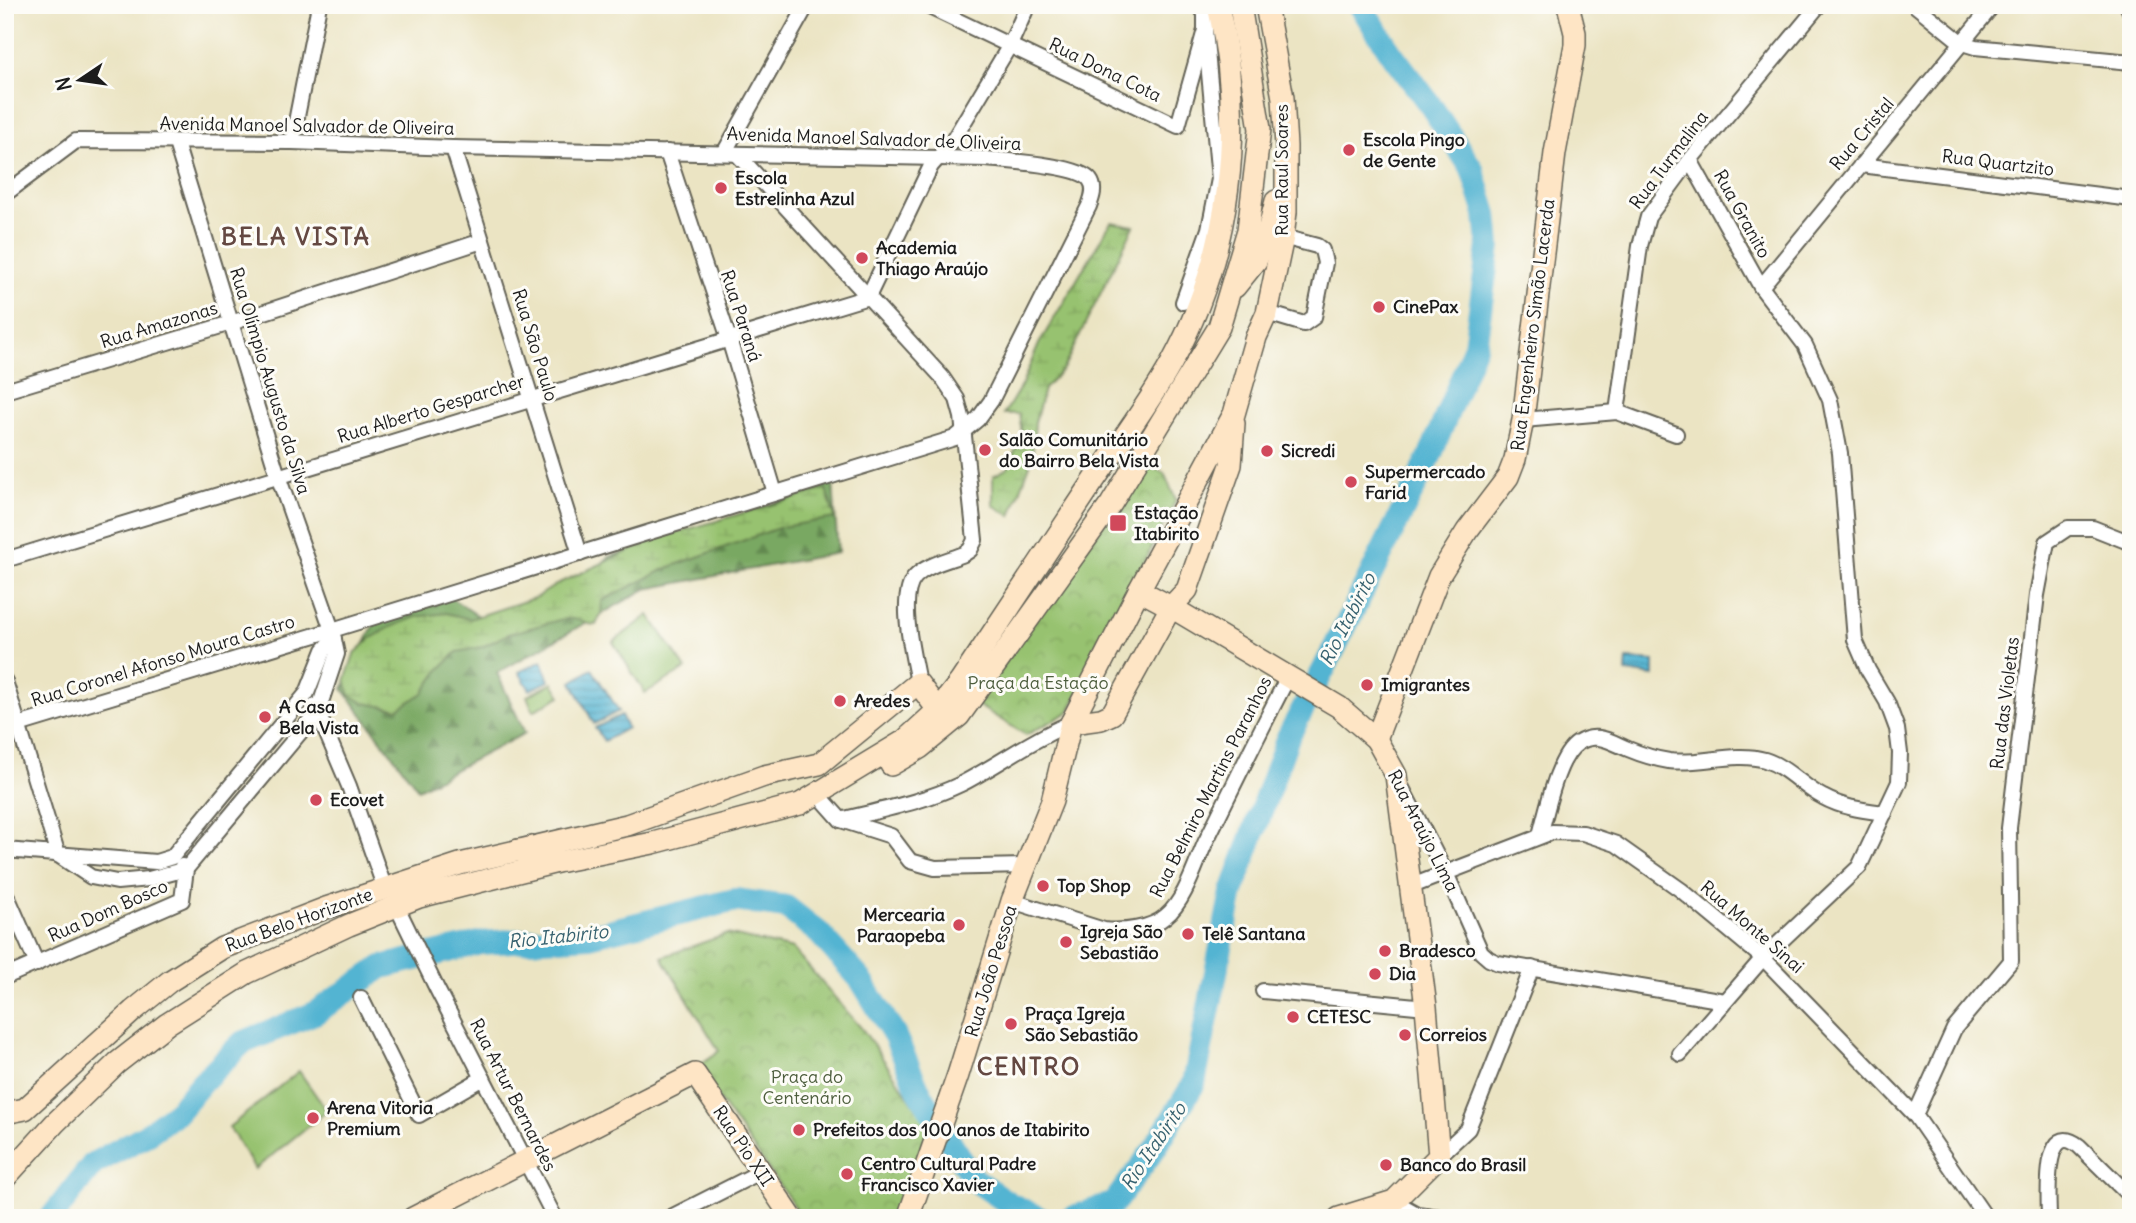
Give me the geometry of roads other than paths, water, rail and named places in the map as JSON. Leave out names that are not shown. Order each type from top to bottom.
[{"type":"street","points":[[292,142],[319,5]]},
{"type":"street","points":[[807,5],[731,154],[868,297],[951,390],[960,408],[965,431],[975,540],[970,550],[964,554],[919,573],[909,588],[907,610],[918,683],[938,710]]},
{"type":"street","name":"Rua Dona Cota","points":[[925,5],[1178,126],[1205,30]]},
{"type":"street","points":[[868,297],[931,166],[952,142],[1010,45],[1028,5]]},
{"type":"street","points":[[1183,302],[1209,229],[1219,178],[1205,13],[1198,5]]},
{"type":"street","points":[[823,797],[904,741],[938,710],[1170,366],[1200,305],[1230,184],[1232,101],[1218,5]]},
{"type":"street","points":[[823,797],[920,748],[960,716],[1111,504],[1219,327],[1248,230],[1260,129],[1240,5]]},
{"type":"street","name":"Rua Raul Soares","points":[[1234,414],[1256,337],[1266,313],[1283,237],[1286,162],[1283,98],[1266,5]]},
{"type":"street","name":"Rua Engenheiro Simão Lacerda","points":[[1376,739],[1439,576],[1467,531],[1508,477],[1515,459],[1523,420],[1555,153],[1575,45],[1568,5]]},
{"type":"street","name":"Rua Turmalina","points":[[1617,412],[1643,229],[1658,203],[1690,160],[1819,5]]},
{"type":"street","points":[[1915,5],[1962,43],[1991,50],[2131,62]]},
{"type":"street","name":"Rua Cristal","points":[[1761,288],[1993,5]]},
{"type":"street","points":[[2127,5],[2131,13]]},
{"type":"street","name":"Avenida Manoel Salvador de Oliveira","points":[[5,194],[76,141],[292,142],[453,148],[938,157],[1046,165],[1087,176],[1093,187],[1089,206],[991,401],[965,431],[955,438],[580,554],[332,635]]},
{"type":"street","name":"Rua Olímpio Augusto da Silva","points":[[176,143],[278,476],[332,635]]},
{"type":"street","name":"Rua São Paulo","points":[[453,148],[580,554]]},
{"type":"street","name":"Rua Paraná","points":[[667,152],[729,338],[775,493]]},
{"type":"street","name":"Rua Granito","points":[[1679,1054],[1763,957],[1860,867],[1899,782],[1900,753],[1897,729],[1887,702],[1868,670],[1855,640],[1840,453],[1830,400],[1805,345],[1761,288],[1690,160]]},
{"type":"street","points":[[1229,294],[1256,261],[1266,239],[1286,162]]},
{"type":"street","name":"Rua Quartzito","points":[[1861,165],[2131,199]]},
{"type":"street","points":[[1248,230],[1256,261],[1256,337]]},
{"type":"street","points":[[1266,313],[1304,324],[1314,317],[1325,263],[1322,250],[1317,246],[1283,237]]},
{"type":"street","name":"Rua Amazonas","points":[[5,391],[231,323],[482,241]]},
{"type":"street","name":"Rua Alberto Gesparcher","points":[[5,560],[868,297]]},
{"type":"street","points":[[1523,420],[1617,412],[1676,433]]},
{"type":"street","points":[[841,820],[942,792],[1051,731],[1071,723],[1101,719],[1112,714],[1171,607],[1187,590],[1231,465],[1234,414]]},
{"type":"street","name":"Rua João Pessoa","points":[[908,1218],[956,1082],[1012,901],[1052,801],[1071,723],[1234,414]]},
{"type":"street","name":"Rua das Violetas","points":[[1915,1115],[1954,1029],[2011,961],[2009,828],[2037,595],[2047,542],[2068,528],[2093,528],[2131,543]]},
{"type":"street","name":"Rua Araújo Lima","points":[[1139,590],[1339,707],[1376,739],[1444,872],[1480,951],[1489,959],[1725,1001]]},
{"type":"street","points":[[5,850],[156,862],[172,857],[307,693],[332,635]]},
{"type":"street","points":[[5,681],[12,727],[58,855],[91,877],[117,882],[149,879],[186,869],[318,711],[337,654],[332,635]]},
{"type":"street","name":"Rua Coronel Afonso Moura Castro","points":[[12,727],[332,635]]},
{"type":"street","name":"Rua Belmiro Martins Paranhos","points":[[1012,901],[1104,930],[1116,931],[1160,921],[1177,904],[1244,762],[1293,679]]},
{"type":"street","name":"Rua Belo Horizonte","points":[[5,1113],[25,1109],[133,1011],[170,981],[222,948],[326,908],[395,906],[460,864],[627,825],[764,776],[818,764],[918,683]]},
{"type":"street","name":"Rua Artur Bernardes","points":[[307,693],[318,711],[349,786],[395,906],[555,1218]]},
{"type":"street","points":[[1540,835],[1564,758],[1578,743],[1595,737],[1605,738],[1631,750],[1668,761],[1750,757],[1764,760],[1777,765],[1822,797],[1854,809],[1885,813]]},
{"type":"street","points":[[807,768],[823,797],[841,820],[891,836],[910,861],[935,868],[1025,866]]},
{"type":"street","points":[[1396,775],[1426,1007],[1439,1156]]},
{"type":"street","name":"Rua Belo Horizonte","points":[[518,850],[563,861],[653,843],[823,797]]},
{"type":"street","points":[[5,1178],[95,1083],[167,1024],[247,973],[419,897],[563,861],[627,825]]},
{"type":"street","name":"Rua Monte Sinai","points":[[1412,886],[1552,832],[1583,833],[1616,844],[1681,890],[1763,957],[1915,1115],[1986,1218]]},
{"type":"street","name":"Rua Dom Bosco","points":[[5,978],[182,900],[186,869],[172,857]]},
{"type":"street","points":[[8,898],[37,964]]},
{"type":"street","points":[[1392,1209],[1439,1156],[1468,1129],[1532,968]]},
{"type":"street","points":[[1263,991],[1426,1007]]},
{"type":"street","points":[[361,998],[419,1115],[483,1078]]},
{"type":"street","name":"Rua Pio XII","points":[[525,1161],[695,1074],[792,1218]]},
{"type":"street","points":[[2049,1218],[2049,1162],[2057,1145],[2065,1140],[2073,1142],[2131,1198]]},
{"type":"street","points":[[413,1218],[525,1161]]},
{"type":"street","points":[[669,1218],[760,1172]]},
{"type":"street","points":[[1339,1218],[1392,1209],[1447,1218]]},
{"type":"water","points":[[1627,659],[1654,661],[1654,676],[1626,672]]},
{"type":"water","points":[[542,661],[549,681],[530,690],[519,672]]},
{"type":"water","points":[[592,669],[619,711],[594,724],[572,682]]},
{"type":"water","points":[[621,715],[627,728],[604,741],[595,728]]},
{"type":"waterway","name":"Rio Itabirito","points":[[1072,1218],[1114,1203],[1155,1148],[1194,1083],[1232,892],[1288,737],[1430,456],[1475,346],[1489,246],[1486,214],[1472,169],[1360,5]]},
{"type":"waterway","name":"Rio Itabirito","points":[[51,1218],[93,1164],[146,1135],[178,1111],[202,1082],[242,1043],[315,1013],[382,967],[480,943],[589,936],[735,900],[786,907],[819,933],[861,980],[895,1036],[918,1089],[973,1179],[1010,1204],[1039,1218]]},
{"type":"place","name":"Escola Pingo de Gente","points":[[1349,150]]},
{"type":"place","name":"Escola Estrelinha Azul","points":[[721,188]]},
{"type":"place","name":"Academia Thiago Araújo","points":[[862,258]]},
{"type":"place","name":"CinePax","points":[[1379,307]]},
{"type":"place","name":"Salão Comunitário do Bairro Bela Vista","points":[[985,450]]},
{"type":"place","name":"Sicredi","points":[[1267,451]]},
{"type":"place","name":"Supermercado Farid","points":[[1351,482]]},
{"type":"place","name":"Estação Itabirito","points":[[1118,523]]},
{"type":"place","name":"Imigrantes","points":[[1367,685]]},
{"type":"place","name":"Aredes","points":[[840,701]]},
{"type":"place","name":"A Casa Bela Vista","points":[[265,717]]},
{"type":"place","name":"Ecovet","points":[[316,800]]},
{"type":"place","name":"Top Shop","points":[[1043,886]]},
{"type":"place","name":"Mercearia Paraopeba","points":[[959,925]]},
{"type":"place","name":"Telê Santana","points":[[1188,934]]},
{"type":"place","name":"Igreja São Sebastião","points":[[1066,942]]},
{"type":"place","name":"Bradesco","points":[[1385,951]]},
{"type":"place","name":"Dia","points":[[1375,974]]},
{"type":"place","name":"CETESC","points":[[1293,1017]]},
{"type":"place","name":"Praça Igreja São Sebastião","points":[[1011,1024]]},
{"type":"place","name":"Correios","points":[[1405,1035]]},
{"type":"place","name":"Arena Vitoria Premium","points":[[313,1118]]},
{"type":"place","name":"Prefeitos dos 100 anos de Itabirito","points":[[799,1130]]},
{"type":"place","name":"Banco do Brasil","points":[[1386,1165]]},
{"type":"place","name":"Centro Cultural Padre Francisco Xavier","points":[[847,1174]]},
{"type":"district","name":"BELA VISTA","points":[[296,237]]},
{"type":"district","name":"CENTRO","points":[[1029,1067]]},
{"type":"park label","name":"Praça da Estação","points":[[1038,683]]},
{"type":"park label","name":"Praça do Centenário","points":[[807,1087]]}]
